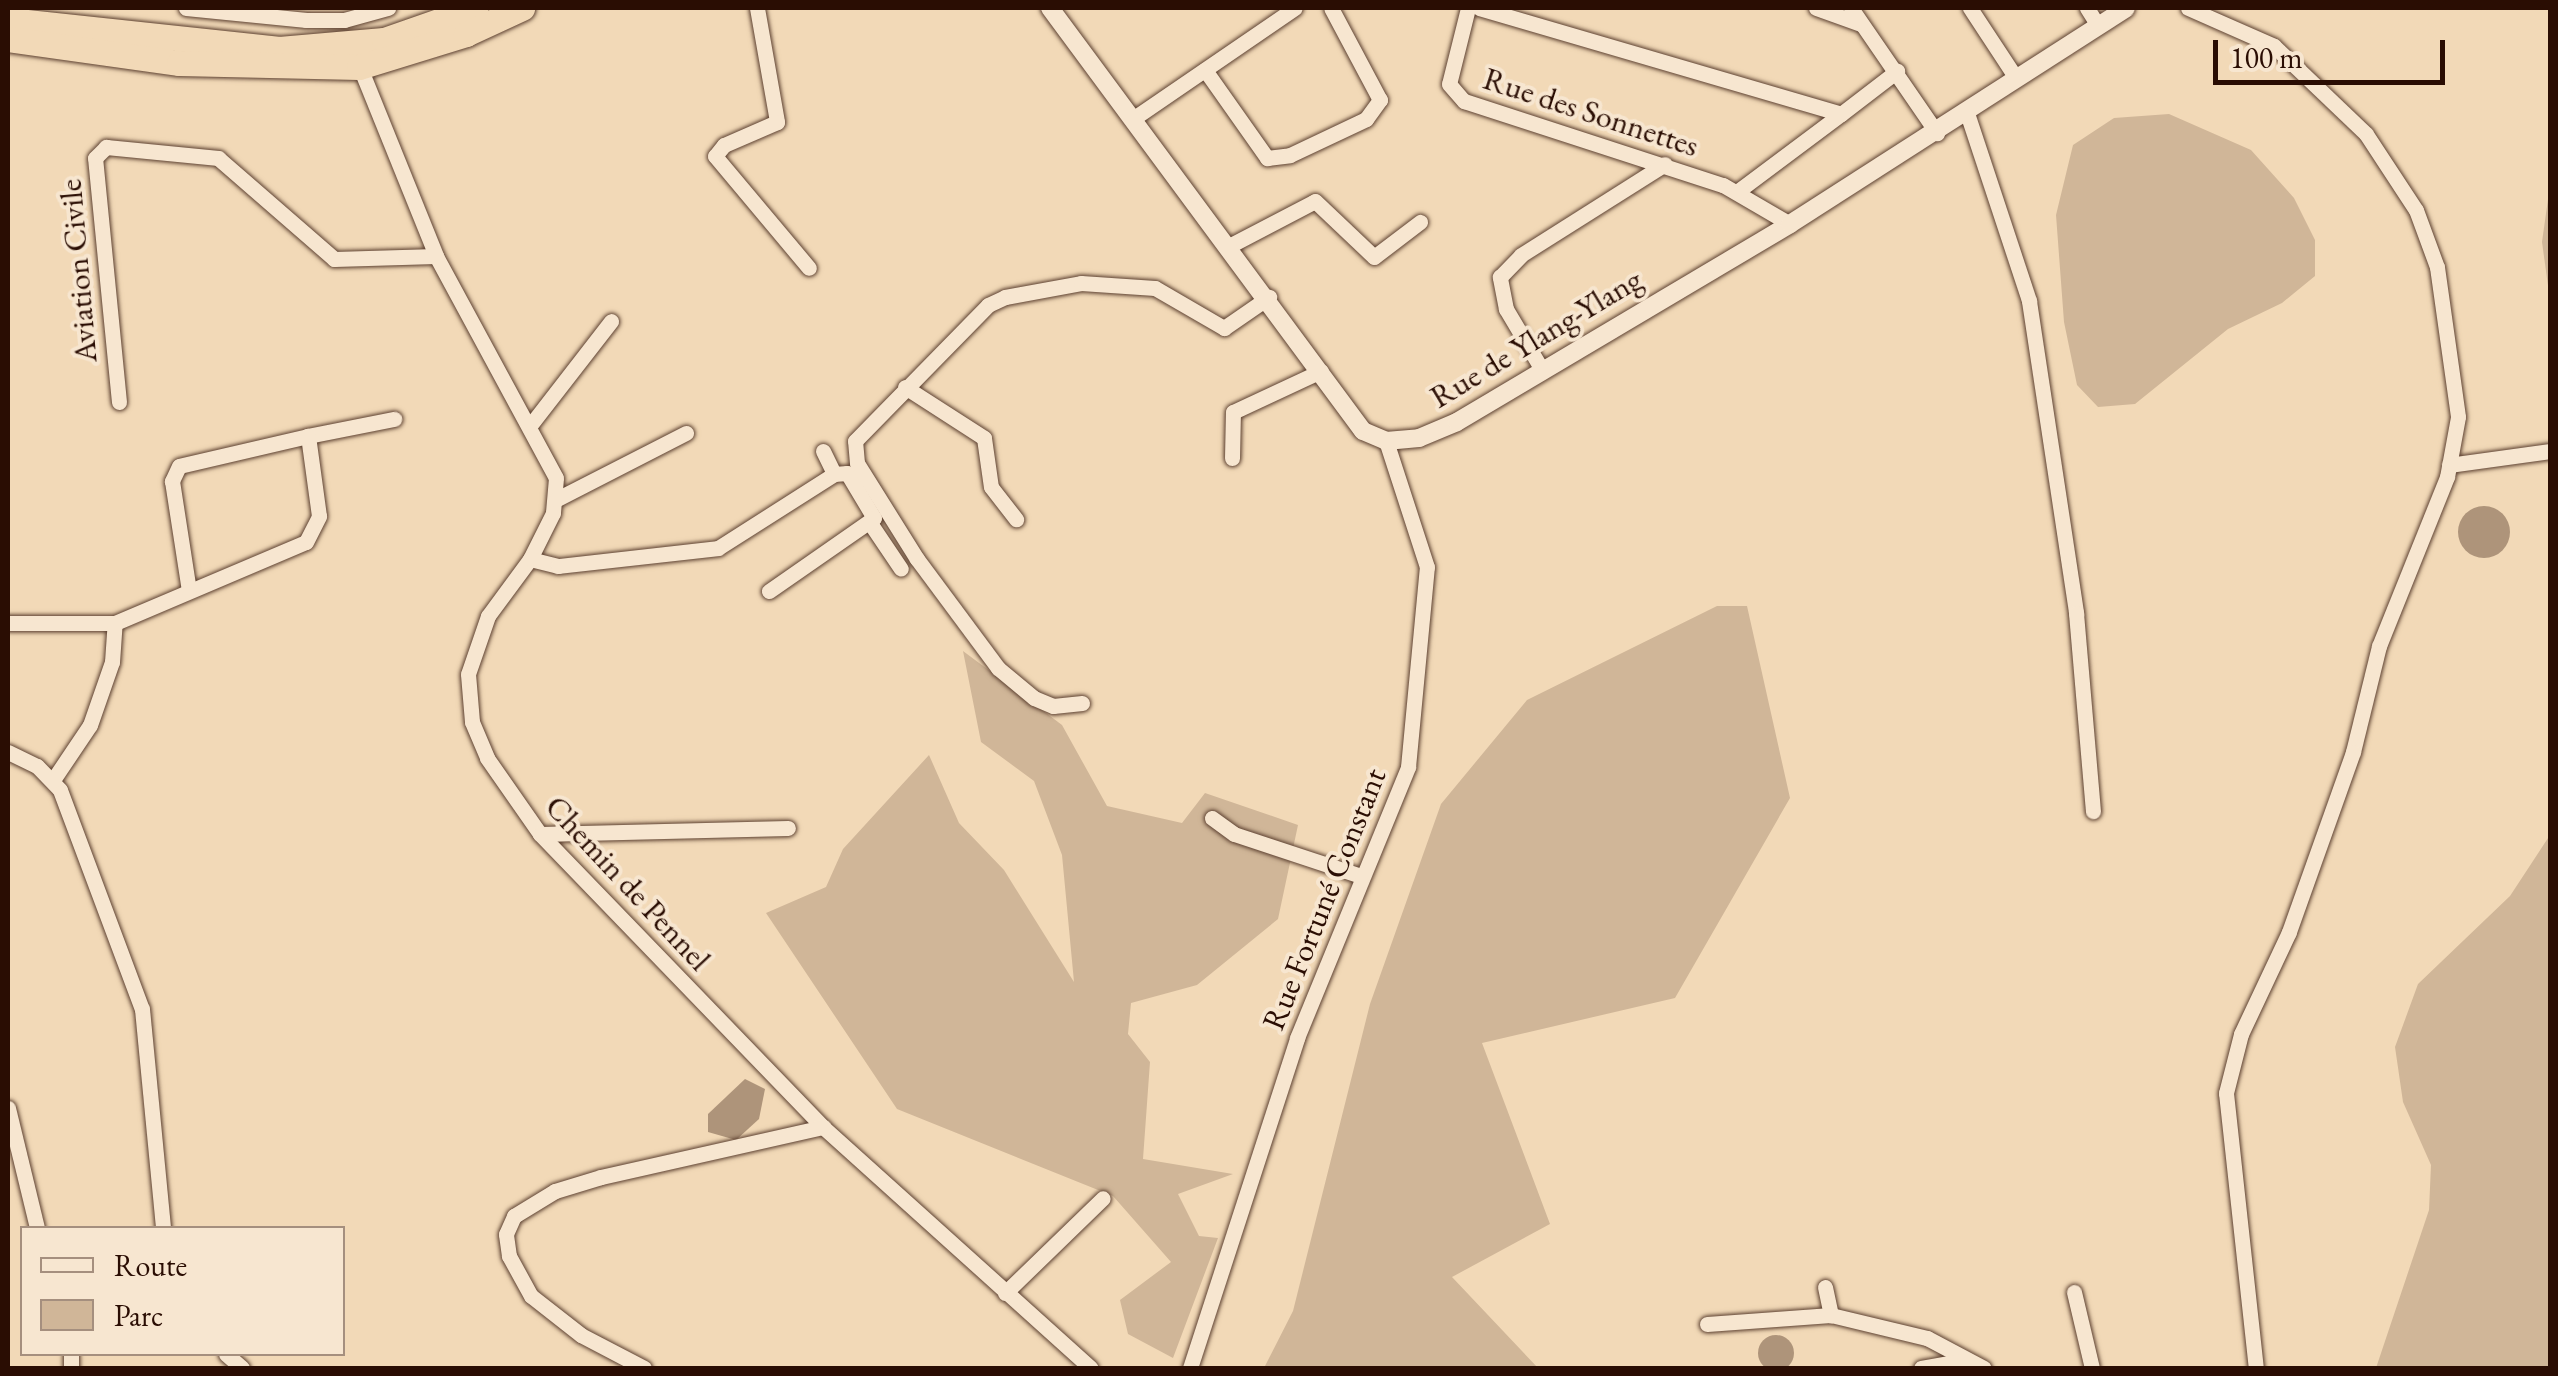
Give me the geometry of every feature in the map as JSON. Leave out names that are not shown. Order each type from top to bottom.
[{"type":"highway","points":[[8,20],[206,46],[356,56],[476,8]]},
{"type":"highway","points":[[8,39],[179,64],[356,56],[466,34],[522,8]]},
{"type":"street","points":[[186,8],[344,20],[388,8]]},
{"type":"street","points":[[757,8],[778,122],[724,144],[715,156],[809,268]]},
{"type":"street","points":[[1050,8],[1137,116],[1364,430],[1386,441]]},
{"type":"street","points":[[1137,116],[1294,8]]},
{"type":"street","points":[[1206,70],[1267,158],[1290,155],[1366,119],[1380,100],[1332,8]]},
{"type":"street","name":"Rue des Sonnettes","points":[[1468,8],[1449,84],[1464,101],[1738,191],[1790,224]]},
{"type":"street","points":[[1480,8],[1841,114]]},
{"type":"street","points":[[1816,8],[1861,24]]},
{"type":"street","points":[[1851,8],[1936,133]]},
{"type":"street","points":[[1970,8],[2016,78]]},
{"type":"street","name":"Rue de Ylang-Ylang","points":[[1386,441],[1447,427],[1936,133],[2016,78],[2092,16],[2126,8]]},
{"type":"street","points":[[2188,8],[2274,46],[2310,74],[2366,134],[2416,210],[2437,267],[2456,374],[2458,417],[2449,465],[2379,646],[2353,752],[2289,932],[2242,1034],[2226,1093],[2256,1368]]},
{"type":"street","points":[[356,56],[436,256],[554,467],[557,498],[686,433]]},
{"type":"street","points":[[1738,191],[1898,72]]},
{"type":"street","points":[[1967,113],[2029,301],[2076,613],[2092,812]]},
{"type":"street","name":"Aviation Civile","points":[[120,402],[96,158],[106,147],[218,158],[334,259],[436,256]]},
{"type":"street","points":[[1541,368],[1506,309],[1500,276],[1522,255],[1665,164]]},
{"type":"street","points":[[1229,246],[1315,201],[1374,258],[1420,222]]},
{"type":"street","points":[[1082,703],[1053,706],[1034,698],[998,668],[917,559],[857,463],[855,441],[988,305],[1022,292],[1081,283],[1155,288],[1224,328],[1269,297]]},
{"type":"street","points":[[532,422],[611,321]]},
{"type":"street","points":[[1232,458],[1233,412],[1321,372]]},
{"type":"street","points":[[905,387],[984,438],[991,488],[1016,519]]},
{"type":"street","points":[[189,591],[172,481],[179,466],[394,420]]},
{"type":"street","points":[[8,623],[115,623],[314,535],[319,516],[308,436]]},
{"type":"street","name":"Rue Fortuné Constant","points":[[1190,1368],[1296,1038],[1358,875],[1408,767],[1427,581],[1424,552],[1386,441]]},
{"type":"street","points":[[2449,465],[2550,450]]},
{"type":"street","points":[[822,451],[834,474]]},
{"type":"street","points":[[530,559],[558,566],[718,548],[834,474],[847,473],[874,514],[870,522],[770,591]]},
{"type":"street","name":"Chemin de Pennel","points":[[557,498],[530,559],[488,616],[468,674],[472,722],[487,758],[540,834],[823,1128],[1091,1368]]},
{"type":"street","points":[[870,522],[902,569]]},
{"type":"street","points":[[53,780],[90,724],[112,662],[115,623]]},
{"type":"street","points":[[8,752],[53,780],[142,1009],[164,1226]]},
{"type":"street","points":[[1212,818],[1234,834],[1358,875]]},
{"type":"street","points":[[540,834],[788,828]]},
{"type":"street","points":[[8,1108],[37,1226]]},
{"type":"street","points":[[644,1368],[581,1335],[531,1296],[509,1256],[506,1234],[514,1216],[555,1191],[601,1177],[823,1128]]},
{"type":"street","points":[[1004,1293],[1103,1198]]},
{"type":"street","points":[[1824,1287],[1831,1315]]},
{"type":"street","points":[[2074,1292],[2092,1368]]},
{"type":"street","points":[[1707,1324],[1831,1315],[1927,1338],[1984,1368]]},
{"type":"street","points":[[1921,1368],[1966,1360]]},
{"type":"green space","points":[[2169,114],[2251,150],[2294,198],[2315,240],[2315,276],[2282,303],[2228,329],[2135,404],[2098,407],[2077,385],[2064,322],[2056,215],[2073,145],[2114,118]]},
{"type":"green space","points":[[2550,185],[2550,300],[2542,242]]},
{"type":"green space","points":[[1717,606],[1747,606],[1790,798],[1675,998],[1482,1043],[1550,1224],[1452,1277],[1538,1368],[1264,1368],[1293,1311],[1370,1004],[1441,804],[1527,700]]},
{"type":"green space","points":[[963,651],[1062,725],[1107,806],[1182,823],[1205,793],[1298,825],[1278,919],[1197,985],[1131,1003],[1128,1034],[1150,1062],[1143,1159],[1233,1174],[1178,1194],[1199,1236],[1218,1238],[1173,1358],[1128,1334],[1120,1300],[1171,1262],[1113,1196],[897,1109],[766,913],[826,887],[843,849],[929,755],[959,823],[1004,870],[1074,982],[1062,855],[1034,781],[981,742]]},
{"type":"green space","points":[[2550,835],[2550,1368],[2376,1368],[2429,1210],[2431,1165],[2403,1102],[2395,1047],[2418,984],[2510,896]]},
{"type":"shaded area","points":[[2484,506],[2503,513],[2510,532],[2503,551],[2484,558],[2465,551],[2458,532],[2465,513]]},
{"type":"shaded area","points":[[745,1079],[765,1089],[759,1119],[736,1140],[708,1132],[708,1114]]},
{"type":"shaded area","points":[[1776,1335],[1789,1340],[1794,1353],[1789,1366],[1776,1371],[1763,1366],[1758,1353],[1763,1340]]}]
